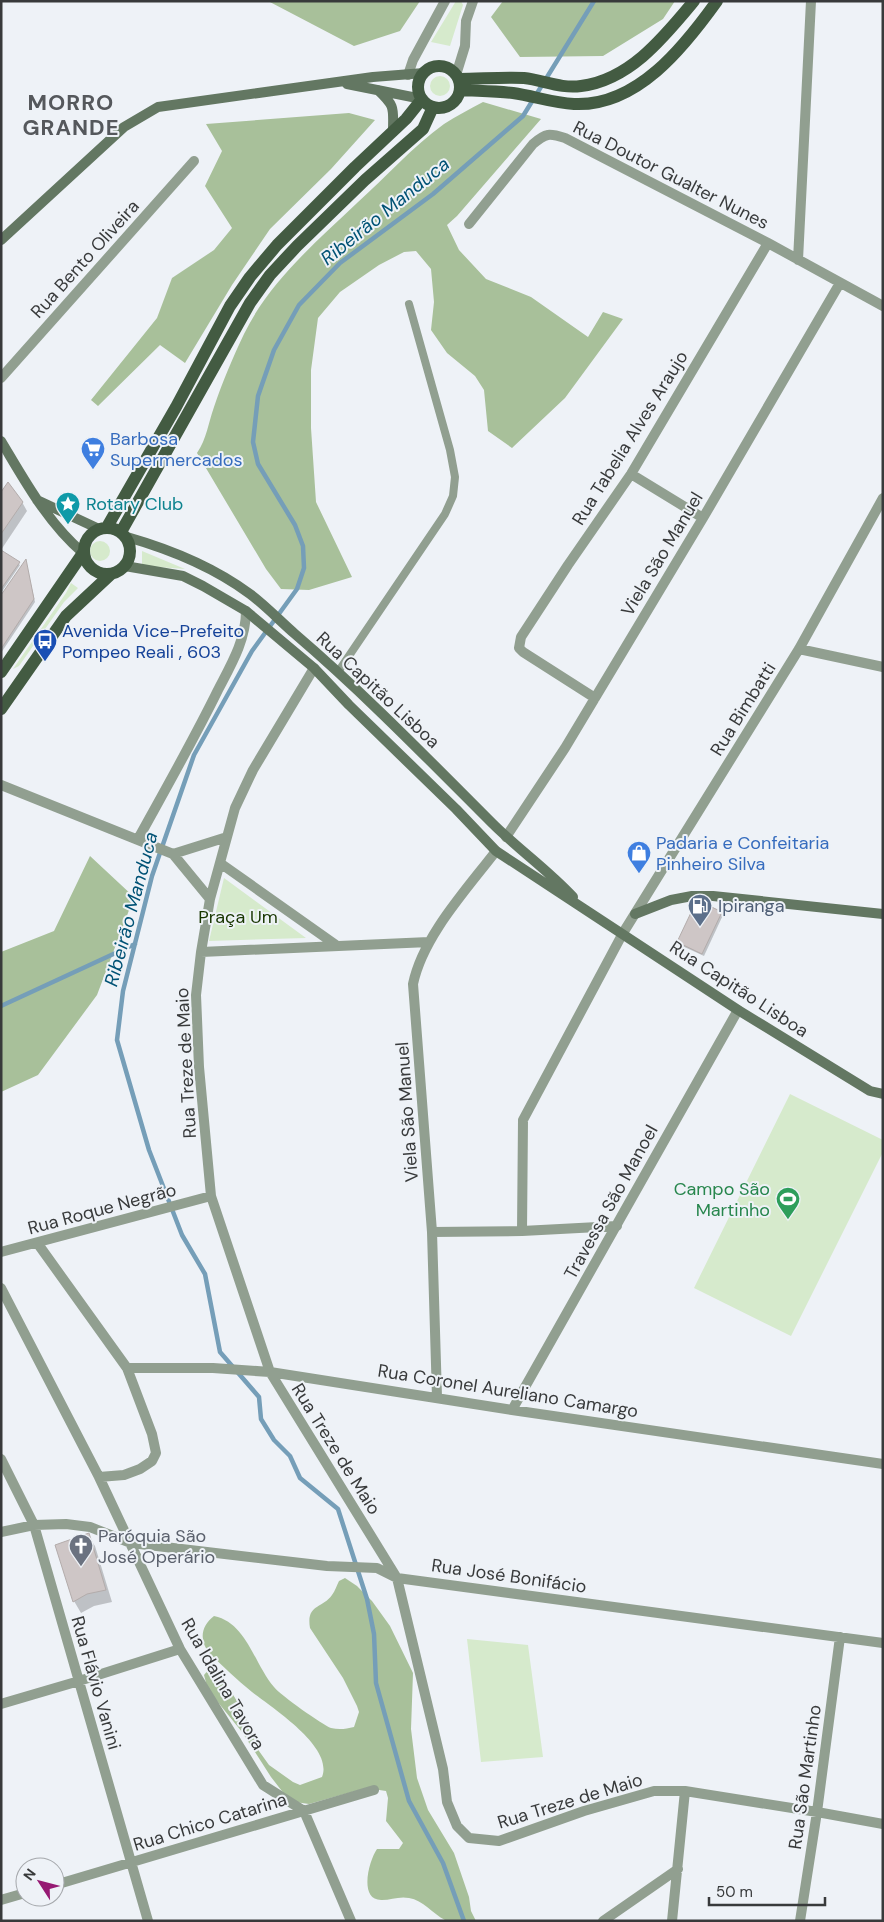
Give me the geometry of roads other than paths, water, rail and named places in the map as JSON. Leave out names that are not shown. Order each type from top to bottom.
[{"type":"main road","points":[[458,81],[525,78],[553,85],[580,86],[604,81],[630,67],[665,36],[694,1]]},
{"type":"main road","points":[[458,81],[545,101],[575,104],[604,101],[636,87],[669,60],[717,1]]},
{"type":"main road","points":[[441,66],[450,69],[458,81],[456,98],[450,104],[442,107],[433,107],[422,99],[419,86],[424,73],[432,67],[441,66]]},
{"type":"main road","points":[[1,672],[83,554],[87,538],[103,528],[176,406],[230,306],[250,277],[277,245],[406,120],[422,99]]},
{"type":"main road","points":[[1,710],[66,616],[111,574],[125,566],[131,552],[124,534],[250,303],[270,275],[365,180],[422,128],[433,107]]},
{"type":"main road","points":[[103,528],[124,534]]},
{"type":"main road","points":[[83,554],[90,567],[96,572],[111,574]]},
{"type":"street","points":[[408,74],[412,60],[445,1]]},
{"type":"street","points":[[458,81],[465,46],[466,21],[473,1]]},
{"type":"street","points":[[798,260],[811,1]]},
{"type":"street","points":[[1,240],[124,127],[158,107],[373,77],[424,73]]},
{"type":"street","points":[[338,83],[422,99]]},
{"type":"street","points":[[377,90],[391,102],[393,111],[392,132]]},
{"type":"street","name":"Rua Doutor Gualter Nunes","points":[[469,224],[533,144],[543,135],[554,135],[565,138],[768,243],[883,306]]},
{"type":"street","name":"Rua Bento Oliveira","points":[[1,378],[194,161]]},
{"type":"street","name":"Rua Tabelia Alves Araujo","points":[[595,698],[523,652],[519,648],[521,637],[631,474],[768,243]]},
{"type":"street","name":"Viela São Manuel","points":[[506,837],[565,748],[703,518],[840,283]]},
{"type":"street","points":[[1,441],[36,500],[63,535],[83,554]]},
{"type":"street","points":[[631,474],[703,518]]},
{"type":"street","name":"Rua Bimbatti","points":[[522,1231],[523,1120],[623,933],[799,649],[883,498]]},
{"type":"street","points":[[36,500],[103,528]]},
{"type":"street","name":"Rua Capitão Lisboa","points":[[124,534],[174,552],[250,594],[338,672],[428,758],[506,837],[562,884],[580,905]]},
{"type":"street","name":"Rua Capitão Lisboa","points":[[125,566],[183,576],[204,586],[246,612],[314,668],[496,851],[738,1010],[870,1091],[883,1094]]},
{"type":"street","points":[[138,839],[209,708],[240,645],[246,624],[246,612]]},
{"type":"street","points":[[799,649],[883,667]]},
{"type":"street","name":"Rua Treze de Maio","points":[[314,668],[253,770],[235,808],[210,899],[196,995],[199,1067],[211,1196],[270,1372],[397,1578],[443,1769],[447,1802],[456,1826],[469,1838],[499,1841],[584,1811],[654,1791],[685,1791],[883,1824]]},
{"type":"street","points":[[1,785],[171,853],[210,899]]},
{"type":"street","points":[[171,853],[226,837]]},
{"type":"street","name":"Viela São Manuel","points":[[437,1397],[432,1232],[413,984],[417,966],[429,942],[496,851]]},
{"type":"street","points":[[220,863],[336,945]]},
{"type":"street","points":[[635,914],[672,900],[692,896],[713,896],[883,914]]},
{"type":"street","points":[[201,952],[429,942]]},
{"type":"street","name":"Travessa São Manoel","points":[[512,1410],[738,1010]]},
{"type":"street","name":"Rua Roque Negrão","points":[[1,1252],[38,1244],[211,1196]]},
{"type":"street","points":[[432,1232],[522,1231],[617,1226]]},
{"type":"street","points":[[38,1244],[127,1368],[152,1434],[156,1453],[152,1461],[140,1469],[124,1475],[99,1477]]},
{"type":"street","name":"Rua Idalina Tavora","points":[[1,1288],[99,1477],[180,1649],[263,1785],[304,1811]]},
{"type":"street","name":"Rua Coronel Aureliano Camargo","points":[[127,1368],[213,1368],[270,1372],[512,1410],[883,1464]]},
{"type":"street","name":"Rua Flávio Vanini","points":[[1,1459],[34,1525],[148,1921]]},
{"type":"street","name":"Rua José Bonifácio","points":[[1,1532],[34,1525],[66,1524],[90,1527],[131,1543],[327,1566],[377,1568],[397,1578],[883,1643]]},
{"type":"street","name":"Rua São Martinho","points":[[800,1921],[817,1812],[840,1638]]},
{"type":"street","points":[[1,1704],[180,1649]]},
{"type":"street","name":"Rua Chico Catarina","points":[[65,1882],[374,1790]]},
{"type":"street","points":[[672,1921],[685,1791]]},
{"type":"street","points":[[304,1811],[351,1921]]},
{"type":"street","points":[[603,1921],[678,1869]]},
{"type":"street","points":[[1,1900],[15,1896]]},
{"type":"lane","points":[[338,672],[446,514],[453,496],[455,478],[450,450],[409,304]]},
{"type":"waterway","name":"Ribeirão Manduca","points":[[464,1921],[443,1863],[409,1801],[376,1683],[374,1634],[367,1599],[338,1509],[300,1478],[290,1456],[274,1440],[261,1419],[259,1397],[220,1352],[205,1274],[182,1235],[149,1150],[117,1040],[123,991],[152,876],[194,755],[252,651],[297,589],[304,568],[303,546],[295,525],[258,464],[253,442],[258,396],[274,350],[299,305],[340,263],[433,194],[523,116],[594,1]]},
{"type":"waterway","points":[[1,1006],[135,944]]},
{"type":"place","name":"Barbosa Supermercados","points":[[93,470]]},
{"type":"place","name":"Rotary Club","points":[[68,525]]},
{"type":"place","name":"Avenida Vice-Prefeito Pompeo Reali , 603","points":[[45,662]]},
{"type":"place","name":"Padaria e Confeitaria Pinheiro Silva","points":[[639,874]]},
{"type":"place","name":"Ipiranga","points":[[700,927]]},
{"type":"place","name":"Campo São Martinho","points":[[788,1220]]},
{"type":"place","name":"Paróquia São José Operário","points":[[81,1567]]},
{"type":"district","name":"MORRO GRANDE","points":[[71,114]]},
{"type":"park label","name":"Praça Um","points":[[238,917]]}]
